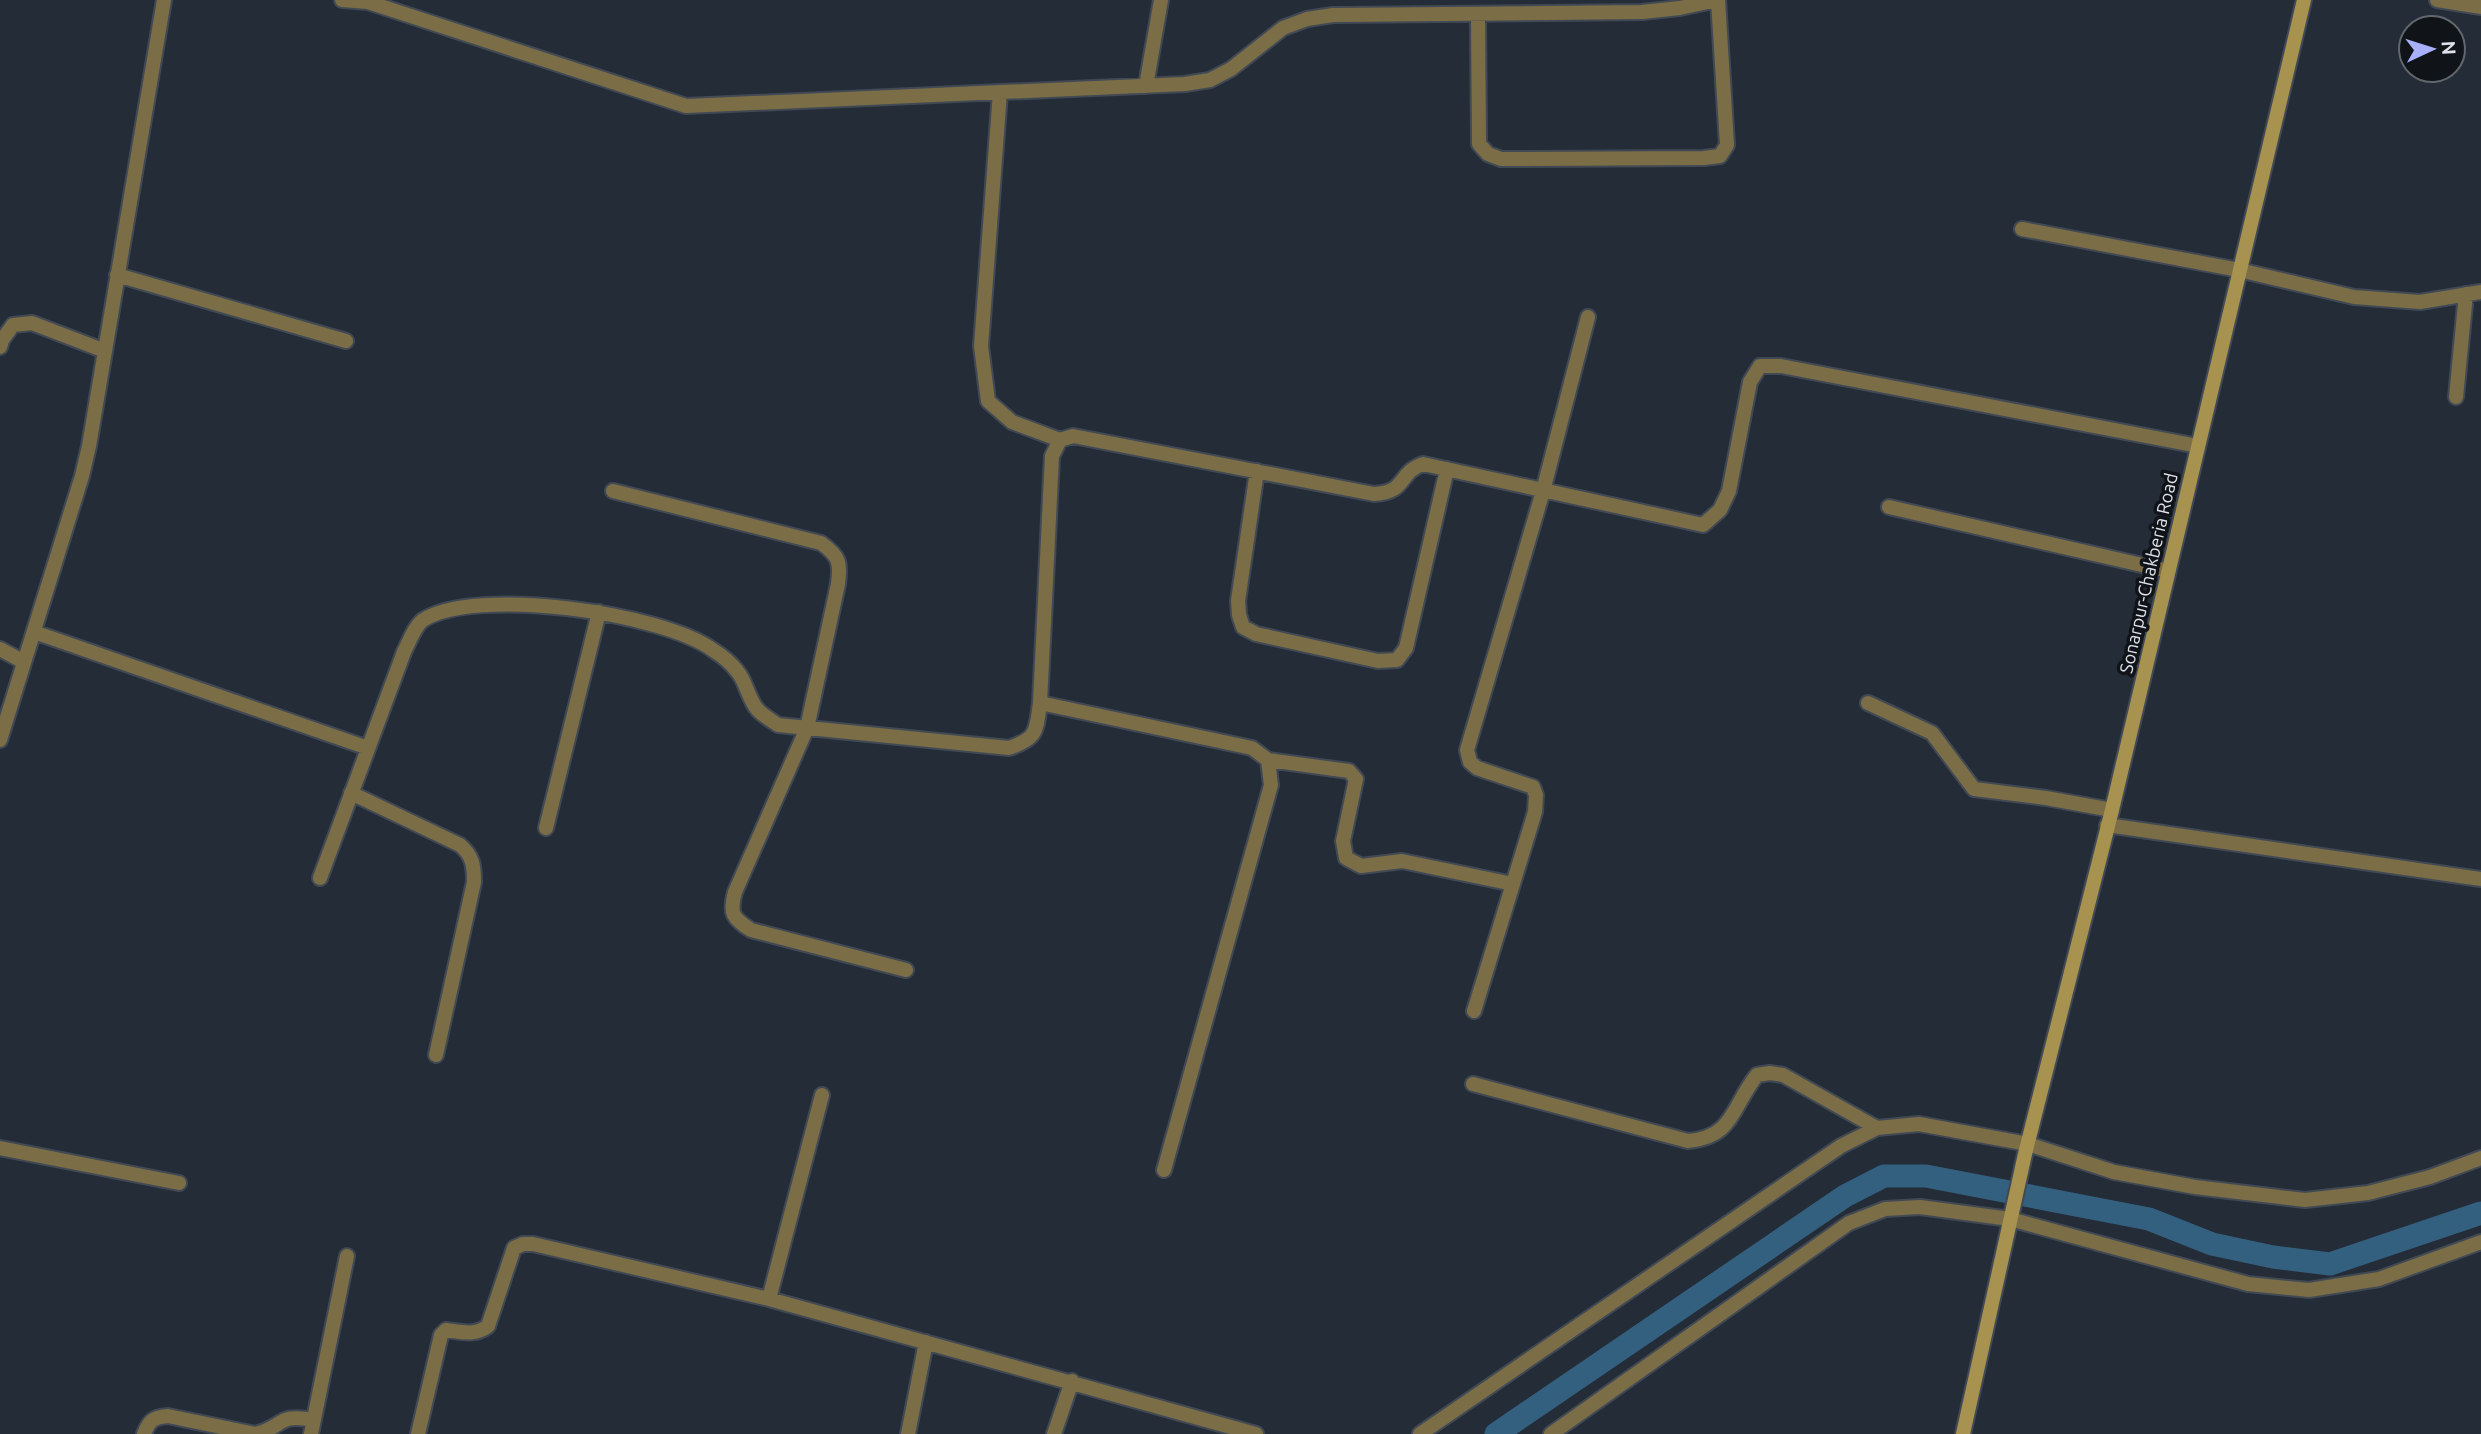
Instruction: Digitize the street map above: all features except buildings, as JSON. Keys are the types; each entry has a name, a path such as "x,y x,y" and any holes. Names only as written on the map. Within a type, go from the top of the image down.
{"main road":[{"name":"Sonarpur-Chakberia Road","path":"2012,1215 2112,810 2304,0"},
{"path":"1964,1434 2012,1215"}],"street":[{"path":"0,740 82,476 95,413 164,0"},
{"path":"342,0 369,2 686,106 1146,86 1210,80 1231,69 1283,28 1307,19 1333,15 1478,15 1602,6 1642,12 1718,0 1727,145 1720,156 1704,158 1501,159 1488,154 1479,144 1478,15"},
{"path":"1146,86 1161,0"},
{"path":"1333,0 1333,15"},
{"path":"2437,0 2481,7"},
{"path":"1000,92 981,346 988,401 1012,422 1060,440 1073,436 1374,494 1390,493 1402,483 1410,468 1423,464 1703,524 1720,510 1729,491 1750,382 1760,366 1782,366 2198,446"},
{"path":"2022,229 2239,270 2364,298 2420,302 2473,293 2456,397"},
{"path":"117,275 346,341"},
{"path":"1474,1011 1535,812 1536,794 1533,787 1477,768 1469,762 1467,750 1543,491 1588,317"},
{"path":"0,347 13,325 32,323 105,351"},
{"path":"320,878 404,652 421,622 444,610 535,606 600,612 679,632 712,648 738,671 757,709 778,725 1009,748 1027,742 1036,727 1040,703 1052,456 1060,440"},
{"path":"1257,471 1238,601 1243,627 1256,634 1378,660 1397,660 1406,648 1447,469"},
{"path":"613,491 821,542 834,552 840,566 838,584 807,729 731,906 736,920 751,930 906,970"},
{"path":"1889,507 2168,571"},
{"path":"546,828 600,612"},
{"path":"34,632 368,748"},
{"path":"0,649 24,662"},
{"path":"1040,703 1252,748 1268,760 1349,771 1356,779 1343,841 1346,858 1361,866 1402,861 1513,884"},
{"path":"1868,704 1932,733 1974,789 2046,797 2112,810"},
{"path":"1164,1170 1271,785 1268,760"},
{"path":"351,793 460,845 469,852 474,864 474,883 436,1055"},
{"path":"2107,825 2481,879"},
{"path":"1473,1084 1688,1141 1703,1140 1725,1128 1757,1075 1770,1073 1783,1075 1877,1128"},
{"path":"769,1299 822,1095"},
{"path":"1420,1434 1841,1146 1877,1128 1919,1124 2114,1172 2195,1187 2305,1200 2368,1193 2430,1177 2481,1158"},
{"path":"0,1147 179,1183"},
{"path":"1551,1434 1849,1223 1885,1209 1920,1207 2012,1215 2248,1284 2309,1290 2379,1279 2481,1242"},
{"path":"418,1434 441,1335 446,1330 472,1333 488,1326 509,1258 514,1248 523,1244 533,1244 769,1299 1256,1434"},
{"path":"144,1434 148,1422 157,1416 255,1434 266,1432 284,1418 295,1416 312,1427 348,1256"},
{"path":"908,1434 926,1342"},
{"path":"1054,1434 1072,1381"}],"waterway":[{"path":"1496,1434 1845,1196 1884,1176 1926,1176 2149,1219 2212,1244 2273,1257 2330,1264 2481,1213"}]}
